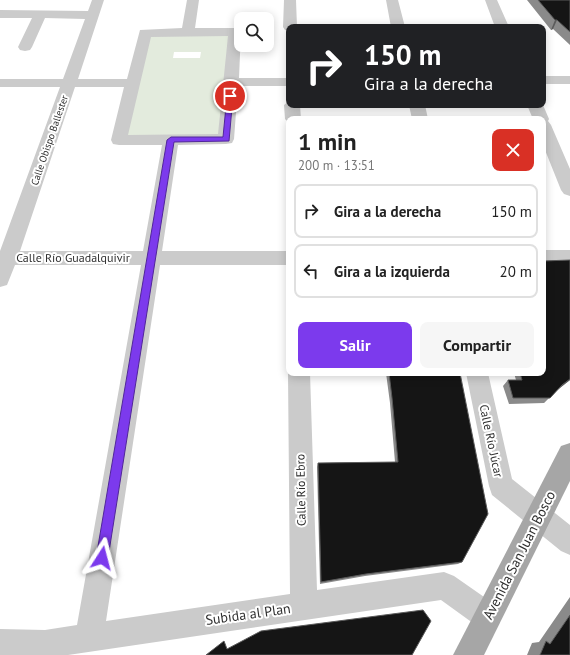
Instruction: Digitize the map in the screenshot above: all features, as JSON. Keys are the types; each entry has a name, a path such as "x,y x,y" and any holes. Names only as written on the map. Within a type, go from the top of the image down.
{"main road":[{"name":"Avenida San Juan Bosco","path":"468,655 570,455"}],"street":[{"path":"188,32 193,0"},
{"path":"290,0 290,24"},
{"path":"392,0 397,24"},
{"path":"491,0 501,24"},
{"path":"0,14 40,14 95,7"},
{"name":"Calle Obispo Ballester","path":"0,280 4,258 69,83 95,7"},
{"path":"24,47 40,14"},
{"path":"235,32 231,82 226,140 118,140 145,33 235,32"},
{"path":"546,80 570,80"},
{"path":"231,82 286,82"},
{"path":"0,83 133,83"},
{"path":"546,131 565,166 570,190"},
{"path":"89,637 171,140"},
{"path":"546,257 570,257"},
{"name":"Calle Río Guadalquivir","path":"4,258 286,258"},
{"name":"Calle Río Ebro","path":"299,376 304,607"},
{"name":"Calle Río Júcar","path":"478,376 501,486 570,542"},
{"name":"Subida al Plan","path":"0,643 46,649 89,637 444,586 487,616"}],"shaded area":[{"path":"234,32 226,139 119,140 145,33","holes":["174,52 201,52 200,58 173,58"]}],"building":[{"path":"538,0 570,0 570,32 557,20 555,20"},
{"path":"570,260 570,379 550,398 513,398 508,380 522,380 521,376 546,376 546,261"},
{"path":"389,376 461,376 488,514 462,562 366,574 321,582 318,463 398,462"},
{"path":"423,610 431,621 412,655 206,655 224,641 227,649 261,631"},
{"path":"570,615 570,655 540,655 546,641 550,644"}],"route":[{"path":"102,558 171,140 226,140 230,96"}]}
